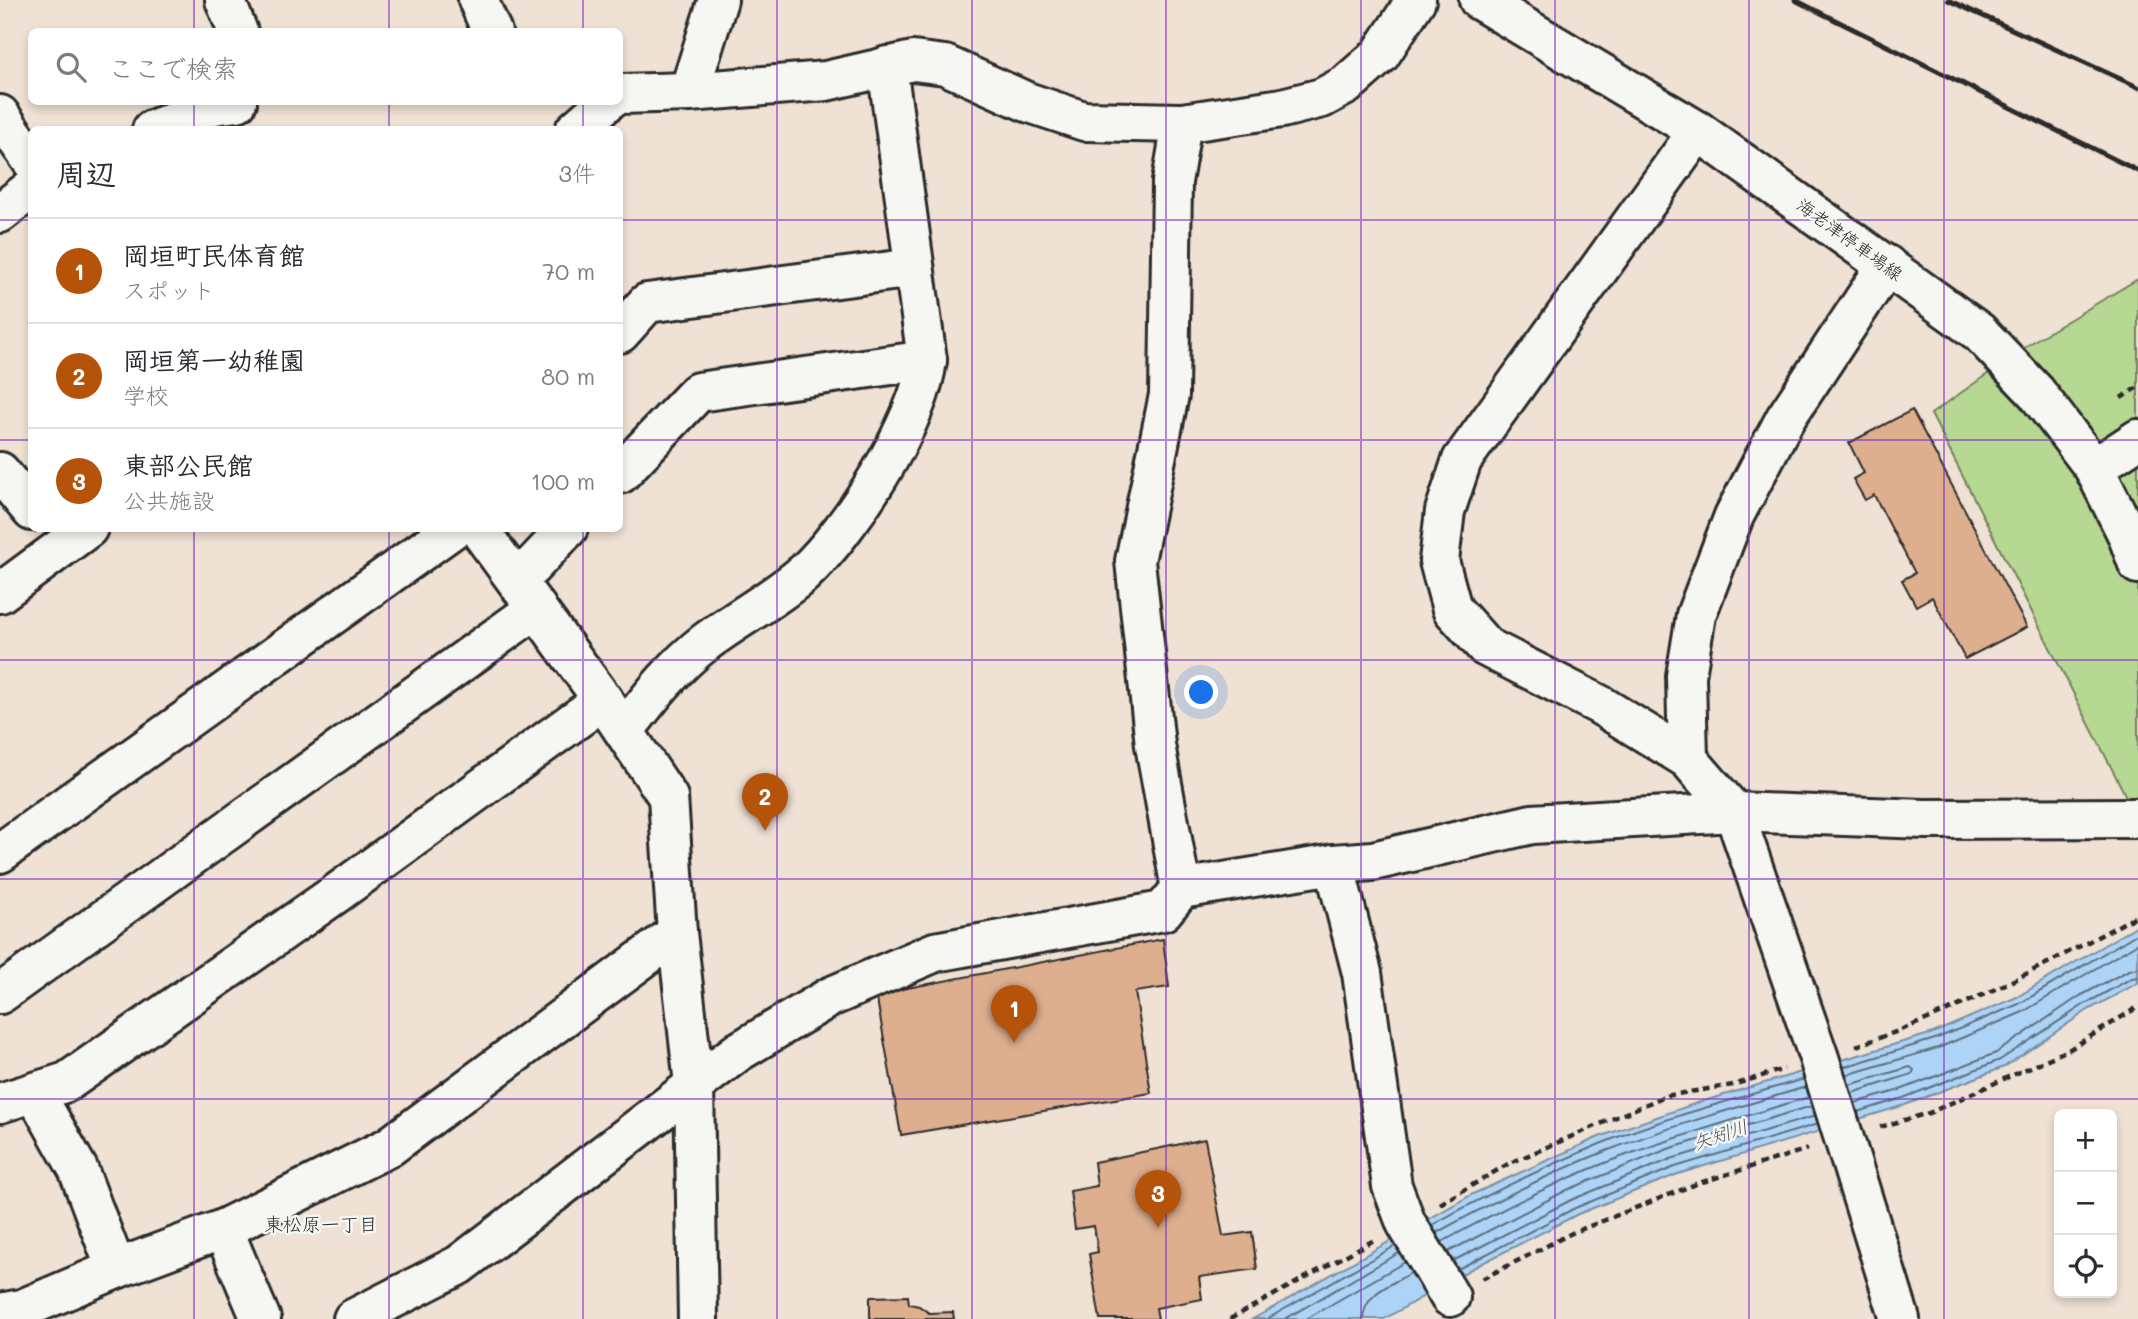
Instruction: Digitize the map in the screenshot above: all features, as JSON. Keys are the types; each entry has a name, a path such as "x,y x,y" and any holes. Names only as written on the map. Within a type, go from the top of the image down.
{"street":[{"path":"225,0 236,28"},
{"path":"478,0 490,28"},
{"path":"689,92 718,0"},
{"path":"623,94 689,92 826,81 913,61 945,65 1027,102 1084,121 1182,123 1282,108 1322,98 1346,85 1380,55 1416,0"},
{"name":"海老津停車場線","path":"1479,0 1698,131 1979,332 2036,392 2094,468 2127,534 2138,564"},
{"path":"116,1269 78,1169 17,1098 67,1082 337,893 613,715 666,678 705,643 802,575 832,545 852,518 904,432 925,380 927,360 887,66"},
{"path":"162,126 214,105"},
{"path":"580,126 604,105"},
{"path":"0,115 28,155"},
{"path":"1181,889 1155,745 1135,561 1169,395 1172,183 1182,123"},
{"path":"1698,131 1462,460 1445,511 1439,561 1452,610 1486,647 1600,705 1688,759 1734,812 1819,1058 1900,1319"},
{"path":"0,212 28,191"},
{"path":"1688,759 1686,676 1696,615 1734,516 1786,419 1887,265"},
{"path":"623,330 647,303 914,268"},
{"path":"623,471 698,392 927,360"},
{"path":"2094,468 2138,439"},
{"path":"0,472 28,506"},
{"path":"0,593 83,532"},
{"path":"0,853 448,532"},
{"path":"481,532 613,715 668,797 677,933 694,1084 698,1319"},
{"path":"0,993 527,595 566,532"},
{"path":"353,1319 459,1265 738,1052 830,997 935,952 1163,911 1181,889 1334,864 1373,861 1532,824 1734,812 1925,819 2138,818"},
{"path":"1334,864 1362,973 1392,1186 1406,1223 1450,1297"},
{"path":"0,1313 22,1309 116,1269 223,1229 389,1147 677,933"},
{"path":"223,1229 261,1319"}],"path":[{"path":"2121,398 2138,387"},
{"path":"1230,1319 1508,1164 1665,1096 1733,1085 1884,1037 1957,1008 2038,969 2138,915"},
{"path":"1450,1297 1584,1228 1696,1184 1929,1113 2070,1049 2138,1007"}],"green space":[{"path":"2138,279 2138,820 1931,414 2037,339"}],"water":[{"name":"矢矧川","path":"2138,925 2138,983 2088,1010 2004,1067 1905,1105 1678,1174 1578,1214 1471,1269 1384,1319 1253,1319 1473,1194 1599,1137 1697,1103 1933,1033 2017,997"}],"building":[{"path":"1912,410 2027,627 1965,659 1932,597 1916,606 1902,580 1915,573 1874,495 1865,500 1853,479 1864,473 1849,443"},
{"path":"1163,939 1169,987 1135,992 1151,1093 901,1135 876,994"},
{"path":"1205,1139 1223,1236 1252,1232 1257,1269 1199,1277 1202,1299 1156,1308 1158,1319 1100,1319 1089,1254 1098,1252 1094,1226 1075,1229 1070,1191 1097,1186 1094,1162"},
{"path":"908,1296 909,1304 919,1306 929,1313 953,1312 954,1319 870,1319 870,1297"}],"railway":[{"path":"1795,0 2138,171"},
{"path":"1948,0 2138,87"}],"place":[{"name":"岡垣第一幼稚園","path":"765,831"},
{"name":"岡垣町民体育館","path":"1014,1043"},
{"name":"東部公民館","path":"1158,1228"}],"district":[{"name":"東松原一丁目","path":"321,1223"}]}
